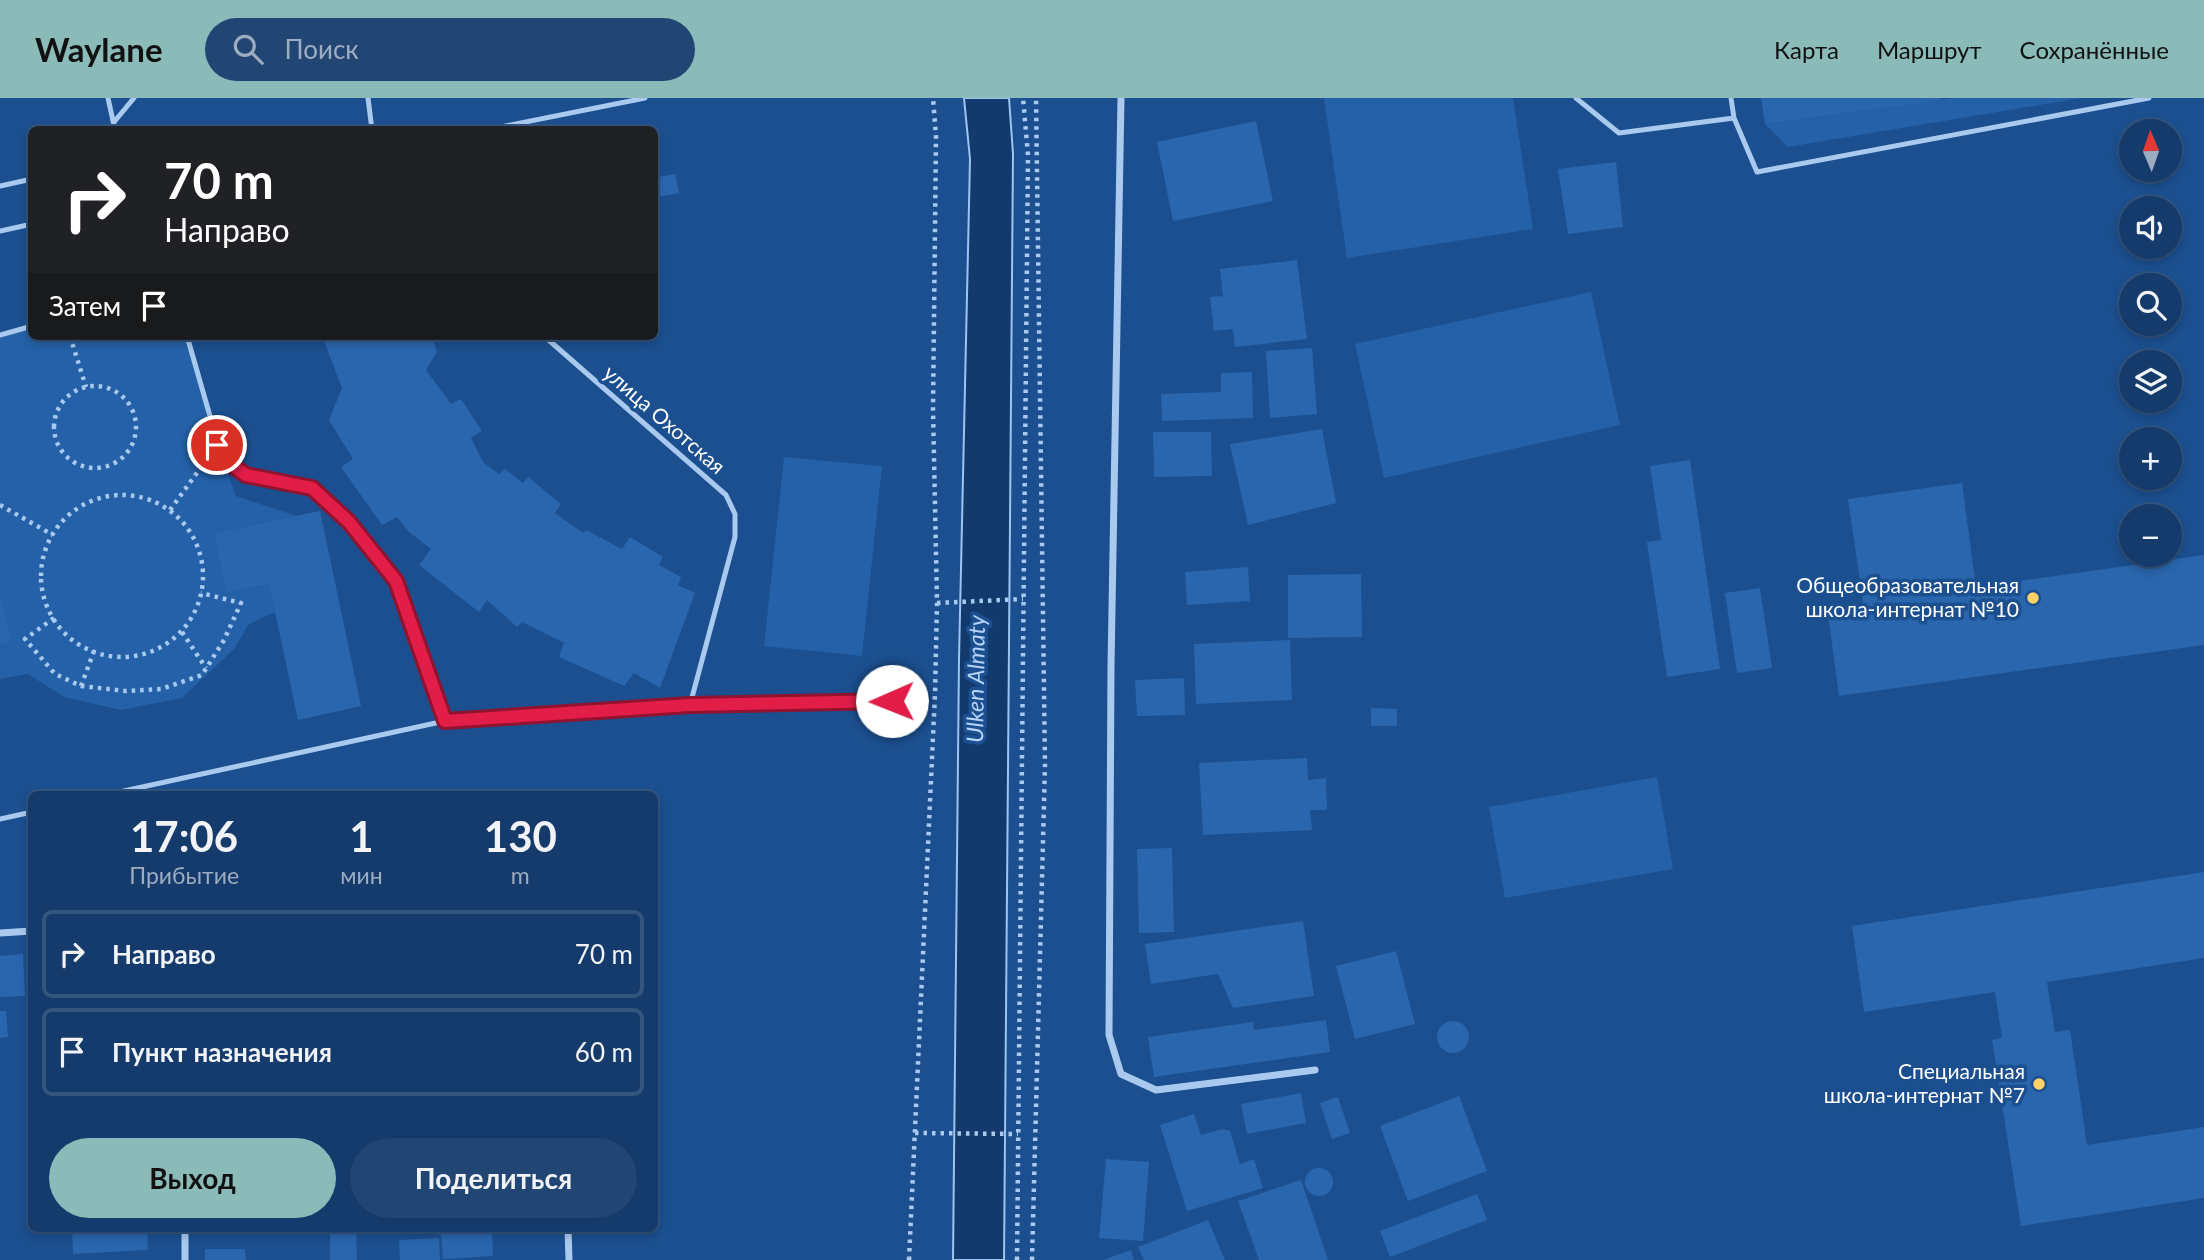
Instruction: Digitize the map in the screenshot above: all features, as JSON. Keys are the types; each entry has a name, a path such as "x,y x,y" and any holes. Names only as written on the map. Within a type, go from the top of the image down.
{"street":[{"path":"1121,98 1111,652 1109,1035 1121,1074 1156,1090 1315,1070"},
{"path":"0,933 28,931"},
{"path":"185,1232 185,1260"},
{"path":"568,1232 569,1260"}],"lane":[{"path":"108,98 114,126"},
{"path":"114,122 134,98"},
{"path":"368,98 372,126"},
{"path":"506,126 645,98"},
{"path":"1576,98 1619,133 1734,118"},
{"path":"1731,98 1734,118 1757,172 2149,98"},
{"path":"0,186 28,180"},
{"path":"0,230 28,225"},
{"path":"0,335 28,327"},
{"path":"188,340 222,458 246,475 312,488 349,522 396,581 445,721"},
{"name":"улица Охотская","path":"549,340 726,495 735,514 735,537 690,705"},
{"path":"124,791 445,721 690,705 892,701"},
{"path":"0,819 28,813"}],"path":[{"path":"909,1260 937,603 933,410 936,212 933,98"},
{"path":"1017,1260 1028,155 1023,98"},
{"path":"1032,1260 1045,765 1036,98"},
{"path":"71,340 86,387"},
{"path":"86,387 111,390 122,397 135,419 132,445 114,463 101,468 74,462 63,453 53,428 63,401 73,392 86,387"},
{"path":"170,510 217,445"},
{"path":"116,495 144,498 170,510 189,529 201,555 204,582 197,609 182,632 159,649 132,657 107,656 82,647 62,631 48,609 41,584 43,558 53,535 69,515 91,501 116,495"},
{"path":"0,505 53,535"},
{"path":"54,618 25,639 55,674 81,686 126,691 161,689 202,674 224,640 241,603 201,593"},
{"path":"937,603 1023,599"},
{"path":"182,632 206,668"},
{"path":"81,686 94,651"},
{"path":"915,1133 1018,1134"}],"shaded area":[{"path":"1324,98 1513,98 1533,229 1347,258"},
{"path":"1952,98 2082,98 1788,147 1765,124"},
{"path":"1591,292 1620,425 1384,478 1355,344"},
{"path":"28,327 28,340 188,340 217,445 236,496 297,516 214,533 226,593 269,584 275,612 249,624 234,649 182,698 121,710 64,697 28,674 0,679 0,335"},
{"path":"784,457 882,466 862,656 764,646"},
{"path":"1657,777 1673,869 1505,898 1489,807"}],"water":[{"name":"Ulken Almaty","path":"964,98 1009,98 1013,154 1004,1260 953,1260 959,659 970,159"}],"building":[{"path":"1761,98 1941,98 1941,100 1765,124"},
{"path":"1256,121 1273,201 1173,221 1157,142"},
{"path":"1616,162 1623,227 1568,234 1558,169"},
{"path":"675,174 679,193 658,197 658,177"},
{"path":"1297,260 1307,339 1235,347 1233,329 1214,331 1210,297 1223,296 1220,269"},
{"path":"324,340 433,340 437,352 426,370 451,404 461,399 482,431 471,438 483,462 499,474 505,469 523,483 528,477 561,504 555,513 583,533 586,530 622,549 630,537 663,557 659,565 681,577 678,585 695,593 660,688 634,673 624,686 559,657 564,643 522,622 517,627 487,600 479,612 419,565 431,549 409,532 397,517 382,525 341,467 353,459 329,420 342,388"},
{"path":"1312,348 1317,414 1270,418 1266,351"},
{"path":"1252,372 1253,418 1162,421 1161,394 1221,392 1221,373"},
{"path":"1322,429 1336,503 1248,525 1230,444"},
{"path":"1153,432 1211,432 1212,476 1154,477"},
{"path":"1690,460 1720,669 1667,677 1647,542 1661,540 1650,466"},
{"name":"Общеобразовательная школа-интернат №10","path":"1962,483 1976,587 2119,567 2182,567 2182,558 2204,555 2204,645 1839,696 1828,614 1864,609 1848,499"},
{"path":"320,511 361,706 298,720 269,584 226,593 214,533"},
{"path":"1248,567 1250,601 1187,605 1185,572"},
{"path":"1361,574 1362,637 1288,638 1288,575"},
{"path":"1760,588 1772,668 1737,673 1725,593"},
{"path":"0,593 11,642 0,644"},
{"path":"1290,640 1292,700 1196,704 1194,644"},
{"path":"1184,678 1185,715 1137,716 1135,680"},
{"path":"1371,708 1397,709 1397,726 1371,726"},
{"path":"1307,758 1308,780 1326,778 1327,810 1310,810 1312,830 1203,835 1199,763"},
{"path":"1172,848 1174,932 1139,933 1137,849"},
{"name":"Специальная школа-интернат №7","path":"2204,872 2204,958 2047,982 2055,1032 2070,1030 2087,1145 2204,1127 2204,1198 2021,1226 1992,1040 2002,1038 1995,992 1864,1012 1852,926"},
{"path":"1303,921 1314,996 1233,1008 1218,974 1151,984 1145,944"},
{"path":"1396,951 1415,1024 1355,1039 1336,966"},
{"path":"23,954 25,996 0,997 0,956"},
{"path":"0,1011 6,1011 8,1037 0,1038"},
{"path":"1326,1020 1330,1052 1154,1077 1148,1037 1253,1022 1254,1030"},
{"path":"1453,1021 1465,1025 1469,1037 1465,1049 1453,1053 1441,1049 1437,1037 1441,1025"},
{"path":"1301,1093 1306,1123 1247,1134 1241,1104"},
{"path":"1459,1096 1487,1171 1408,1201 1380,1126"},
{"path":"1338,1097 1350,1133 1332,1139 1320,1103"},
{"path":"1194,1114 1201,1135 1222,1129 1230,1131 1240,1164 1254,1159 1263,1188 1187,1211 1160,1125"},
{"path":"1106,1159 1149,1162 1143,1241 1099,1238"},
{"path":"1319,1168 1329,1172 1333,1182 1329,1192 1319,1196 1309,1192 1305,1182 1309,1172"},
{"path":"1301,1180 1328,1260 1259,1260 1238,1201"},
{"path":"1477,1194 1487,1220 1390,1257 1380,1231"},
{"path":"1208,1220 1225,1260 1144,1260 1138,1247"},
{"path":"72,1232 147,1232 148,1250 73,1254"},
{"path":"330,1232 356,1232 357,1260 330,1260"},
{"path":"492,1232 493,1256 443,1259 441,1234"},
{"path":"439,1238 440,1260 400,1260 399,1240"},
{"path":"205,1249 245,1249 246,1260 205,1260"},
{"path":"1131,1250 1134,1260 1103,1260"}],"place":[{"name":"Общеобразовательная школа-интернат №10","path":"2033,598"},
{"name":"Специальная школа-интернат №7","path":"2039,1084"}],"route":[{"path":"217,445 222,458 246,475 312,488 349,522 396,581 445,721 690,705 892,701"}]}
